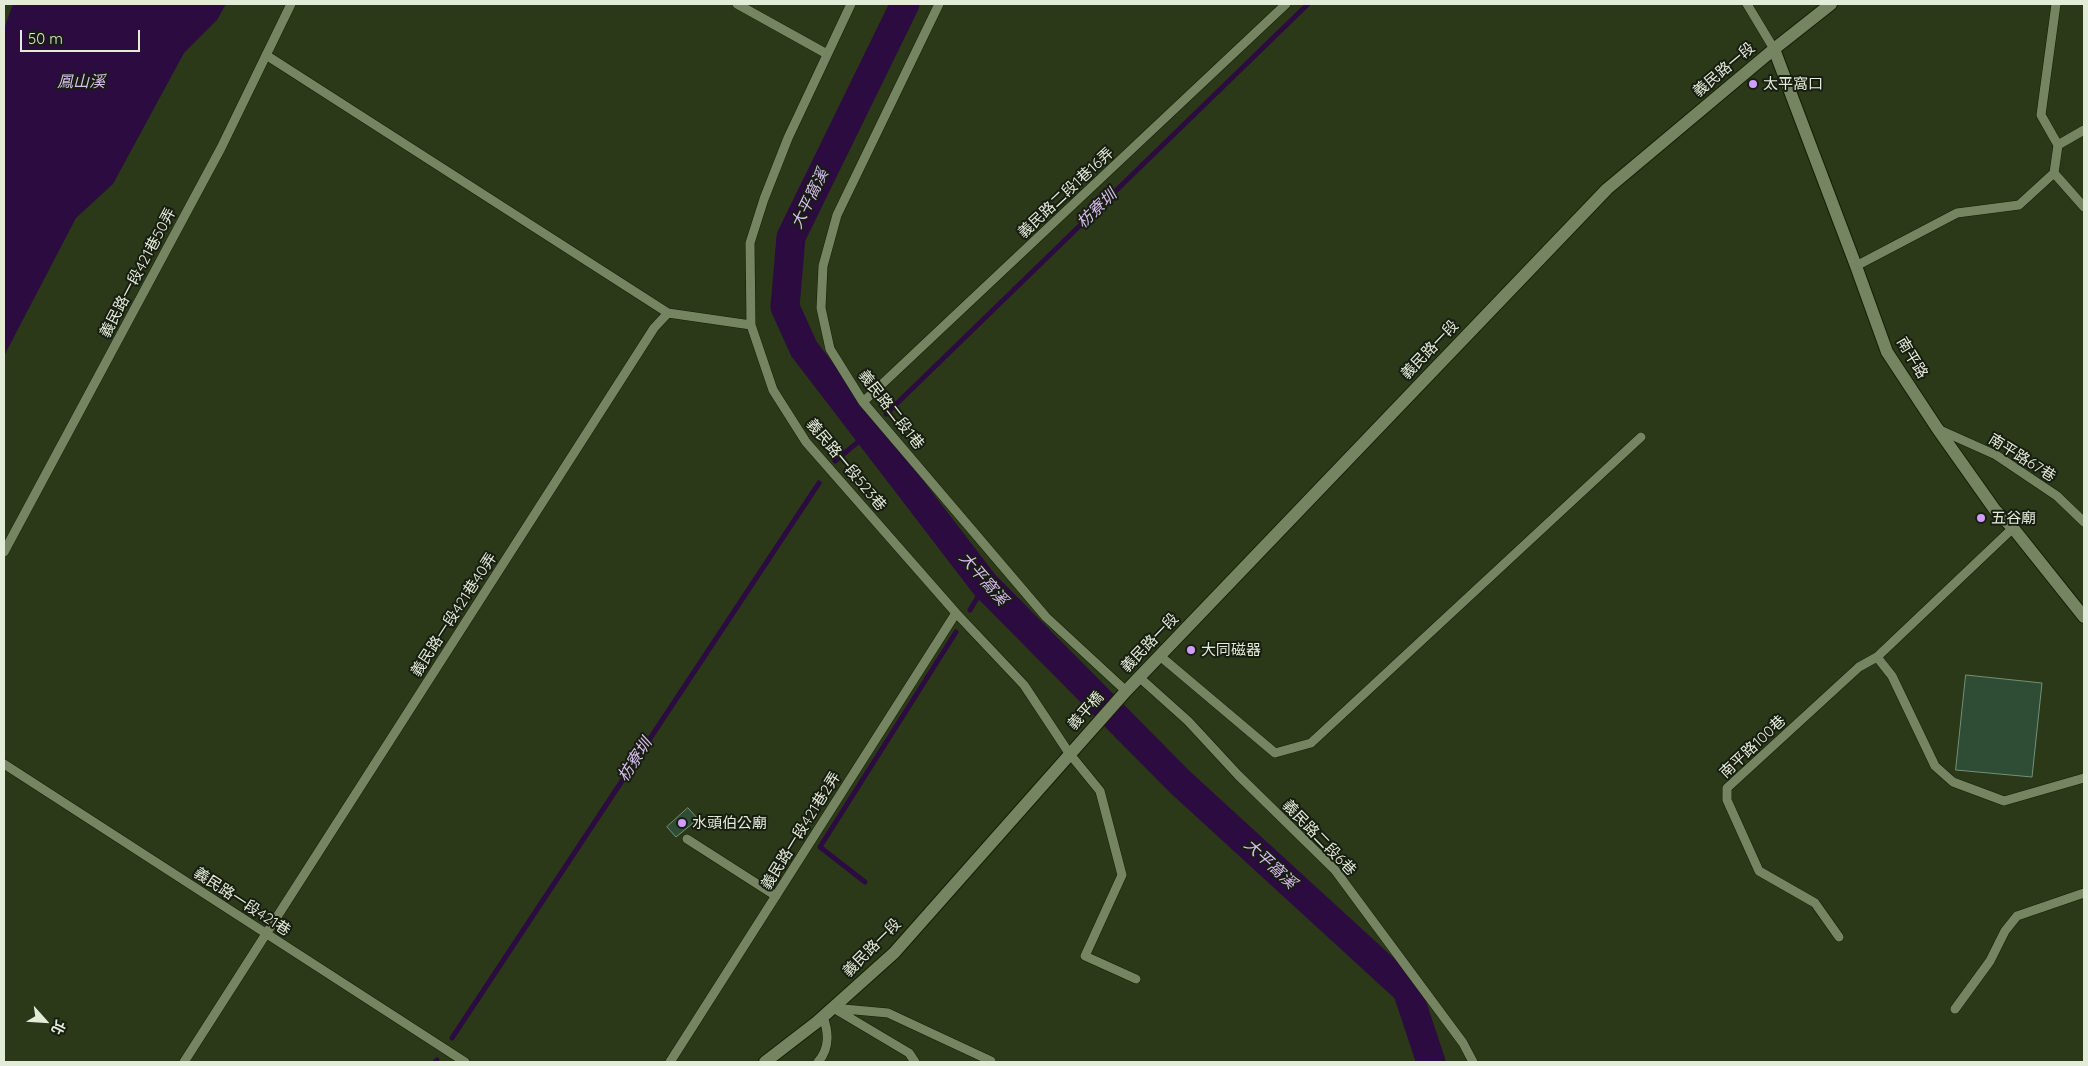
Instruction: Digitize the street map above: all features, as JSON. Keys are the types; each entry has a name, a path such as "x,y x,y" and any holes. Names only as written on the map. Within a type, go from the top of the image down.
{"street":[{"name":"義民路一段","path":"1126,691 1607,189 1774,49 1831,4"},
{"name":"南平路","path":"1774,49 1887,352 1937,428 1995,510 2013,528 2084,616"},
{"name":"義平橋","path":"1069,753 1126,691"},
{"name":"義民路一段","path":"765,1062 828,1012 894,953 1069,753"}],"lane":[{"name":"義民路一段421巷50弄","path":"4,552 221,148 290,4"},
{"path":"738,4 828,54"},
{"name":"義民路一段523巷","path":"851,4 788,138 764,199 750,242 751,325 773,390 806,442 956,614 1024,685 1069,753 1100,791 1122,875 1085,956 1136,979"},
{"name":"義民路二段1巷","path":"939,4 837,215 823,266 820,308 830,349 863,402 1046,617 1126,691"},
{"name":"義民路二段1巷16弄","path":"863,402 1286,4"},
{"path":"1747,4 1774,49"},
{"path":"1856,266 1957,213 2019,204 2054,173 2058,145 2041,115 2056,4"},
{"path":"266,56 668,313 751,325"},
{"path":"2058,145 2084,130"},
{"path":"2054,173 2084,207"},
{"name":"義民路一段421巷40弄","path":"184,1062 649,336 668,313"},
{"name":"南平路67巷","path":"1937,428 1996,455 2057,496 2084,522"},
{"path":"1160,656 1275,753 1311,744 1641,437"},
{"name":"南平路100巷","path":"1839,937 1815,903 1759,871 1727,800 1727,788 1859,667 1877,656 2013,528"},
{"name":"義民路一段421巷2弄","path":"670,1062 956,614"},
{"path":"1877,656 1892,676 1935,766 1953,782 2004,801 2084,778"},
{"name":"義民路二段6巷","path":"1140,678 1188,721 1238,776 1335,870 1463,1043 1473,1062"},
{"name":"義民路一段421巷","path":"4,764 460,1061"},
{"path":"687,839 776,896"},
{"path":"1955,1009 1990,961 2005,931 2017,916 2084,893"},
{"path":"828,1012 888,1014 991,1061"},
{"path":"818,1062 826,1054 828,1012"},
{"path":"828,1012 909,1053 915,1062"}],"water":[{"name":"鳳山溪","path":"13,4 226,4 217,20 184,53 113,184 76,218 4,356 4,29"}],"building":[{"path":"1966,675 2042,683 2032,777 1956,770"},
{"name":"水頭伯公廟","path":"688,808 698,819 676,837 667,827"}],"waterway":[{"name":"大平窩溪","path":"905,4 791,237 785,307 804,349 985,585 1180,782 1407,990 1431,1062"},
{"name":"枋寮圳","path":"886,414 1308,4"},
{"path":"835,461 869,433"},
{"name":"枋寮圳","path":"452,1038 819,483"},
{"path":"970,610 985,585"},
{"path":"865,882 820,847 956,632"}],"place":[{"name":"太平窩口","path":"1753,84"},
{"name":"五谷廟","path":"1981,518"},
{"name":"大同磁器","path":"1191,650"},
{"name":"水頭伯公廟","path":"682,823"}]}
